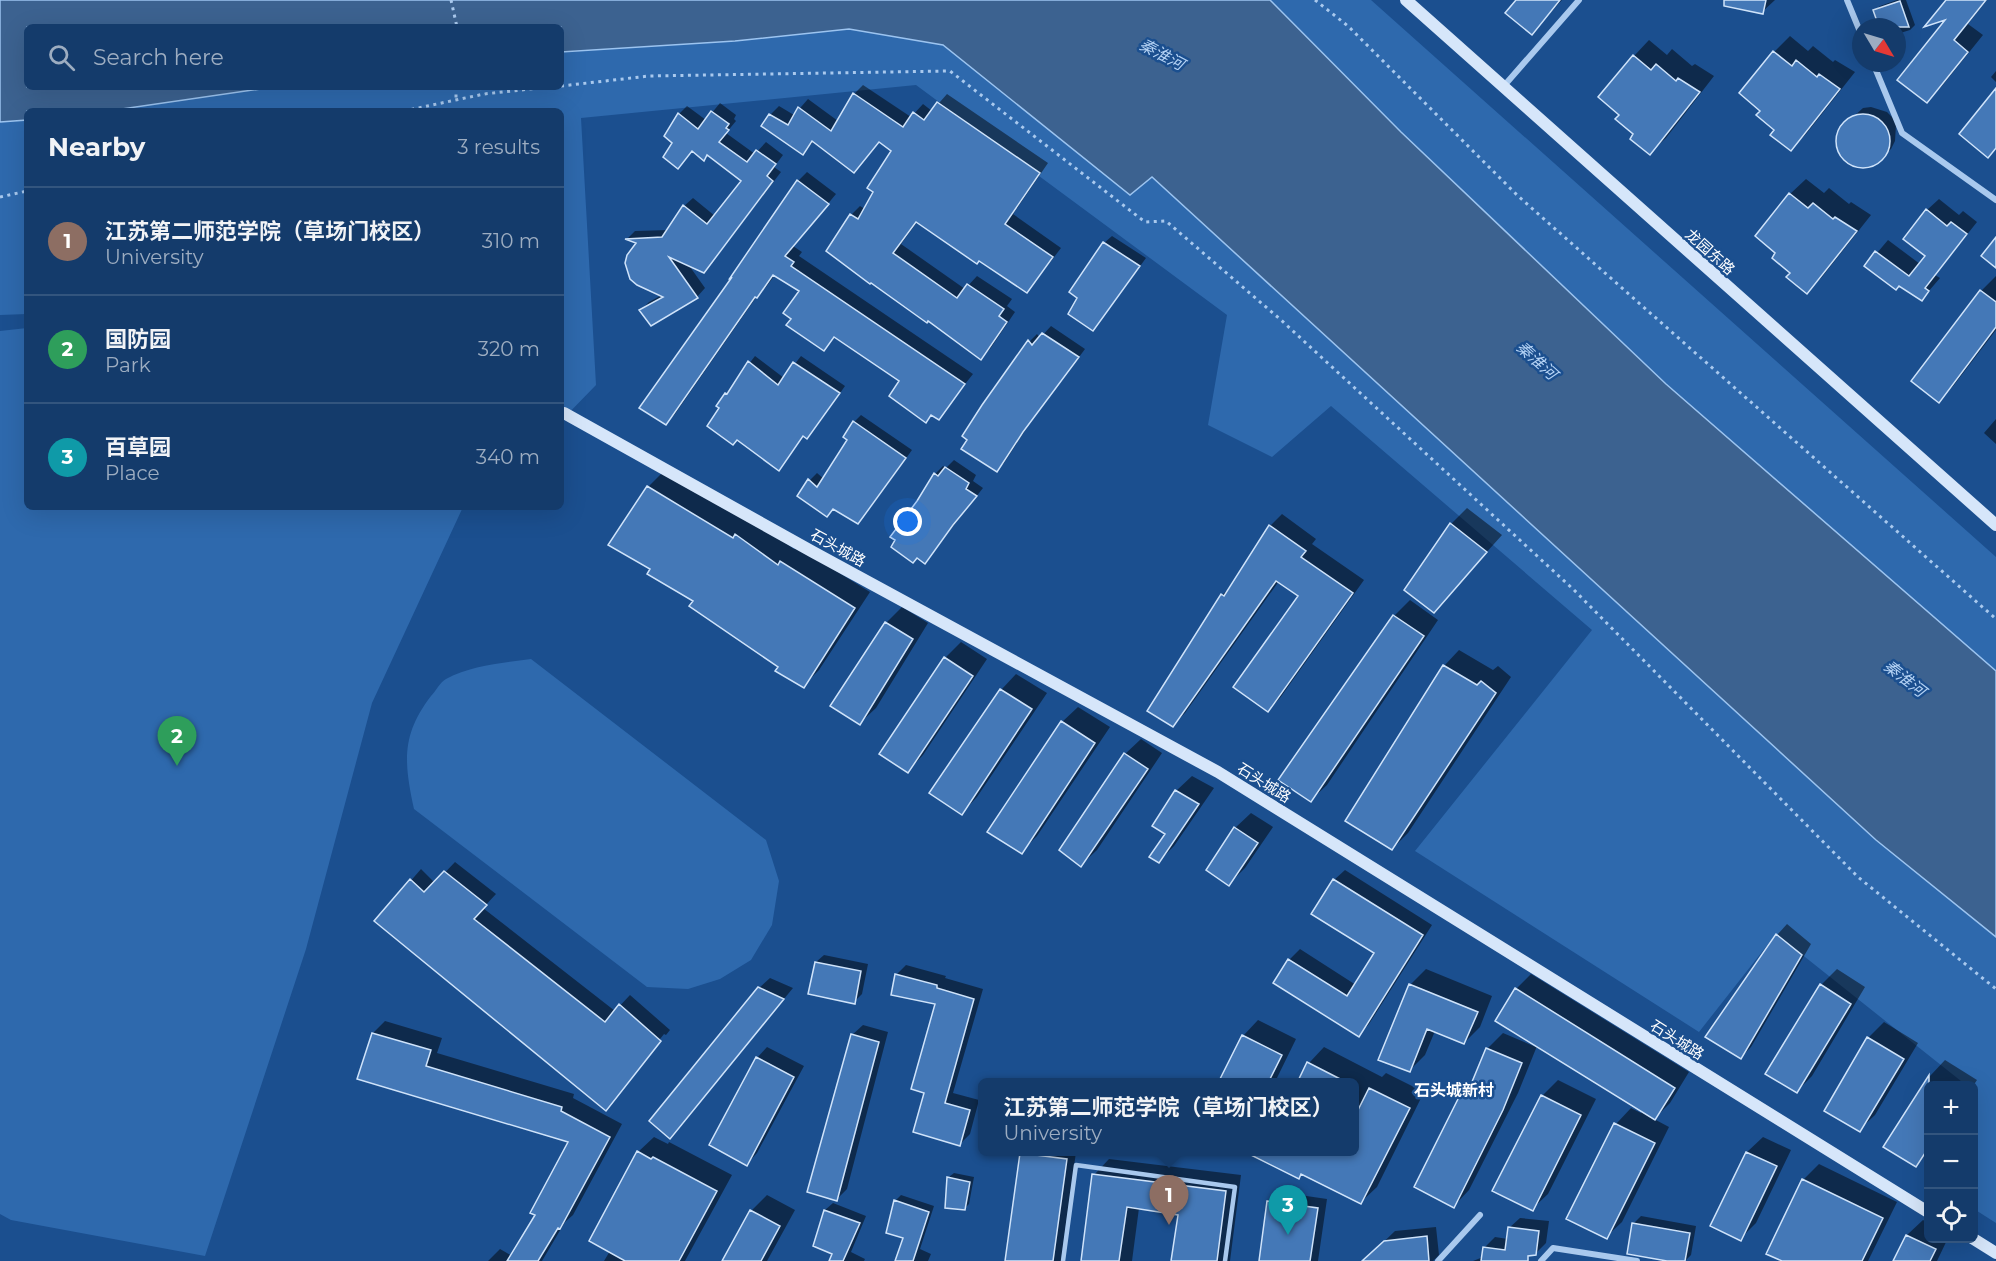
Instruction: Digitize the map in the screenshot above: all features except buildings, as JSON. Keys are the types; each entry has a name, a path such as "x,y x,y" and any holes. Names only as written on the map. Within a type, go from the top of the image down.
{"street":[{"name":"龙园东路","path":"1406,0 1996,525"},
{"path":"1503,87 1579,0"},
{"path":"1847,0 1854,18"},
{"path":"1877,72 1902,133 1996,200"},
{"name":"石头城路","path":"564,413 813,552 1218,772 1924,1209"},
{"path":"1438,1261 1480,1215"},
{"path":"1978,1242 1996,1253"},
{"path":"1541,1261 1553,1248 1605,1259 1637,1261"}],"lane":[{"path":"1064,1261 1076,1166 1235,1187 1225,1261"}],"path":[{"path":"451,0 456,24"},
{"path":"1315,0 1348,26 1518,196 1996,619"},
{"path":"564,86 648,76 950,71 1145,222 1166,221 1281,320 1574,590 1858,876 1996,989"},
{"path":"456,90 456,100"},
{"path":"482,90 484,94"},
{"path":"418,108 484,94 521,90"},
{"path":"0,196 24,192"}],"shaded area":[{"path":"0,0 1371,0 1996,557 1996,1223 1978,1212 1978,1081 1961,1081 1776,934 1699,1032 1415,851 1592,630 1331,406 1272,457 1208,425 1227,315 916,85 581,118 596,385 564,418 564,108 24,108 24,314 0,315"},
{"path":"24,328 24,510 462,510 372,703 306,949 205,1256 11,1220 0,1214 0,331"},
{"path":"531,659 766,840 779,881 772,925 751,960 720,979 688,989 647,987 414,809 407,763 410,737 421,710 440,684 456,674 477,668"}],"water":[{"name":"秦淮河","path":"0,0 1270,0 1401,132 1666,384 1996,671 1996,937 1876,840 1152,177 1130,195 943,45 849,29 735,41 564,52 564,24 24,24 24,90 253,90 129,108 24,108 24,120 0,122"}],"place":[{"name":"国防园","path":"177,766"},
{"name":"江苏第二师范学院（草场门校区）","path":"1169,1225"},
{"name":"百草园","path":"1288,1235"}],"district":[{"name":"石头城新村","path":"1454,1090"}]}
